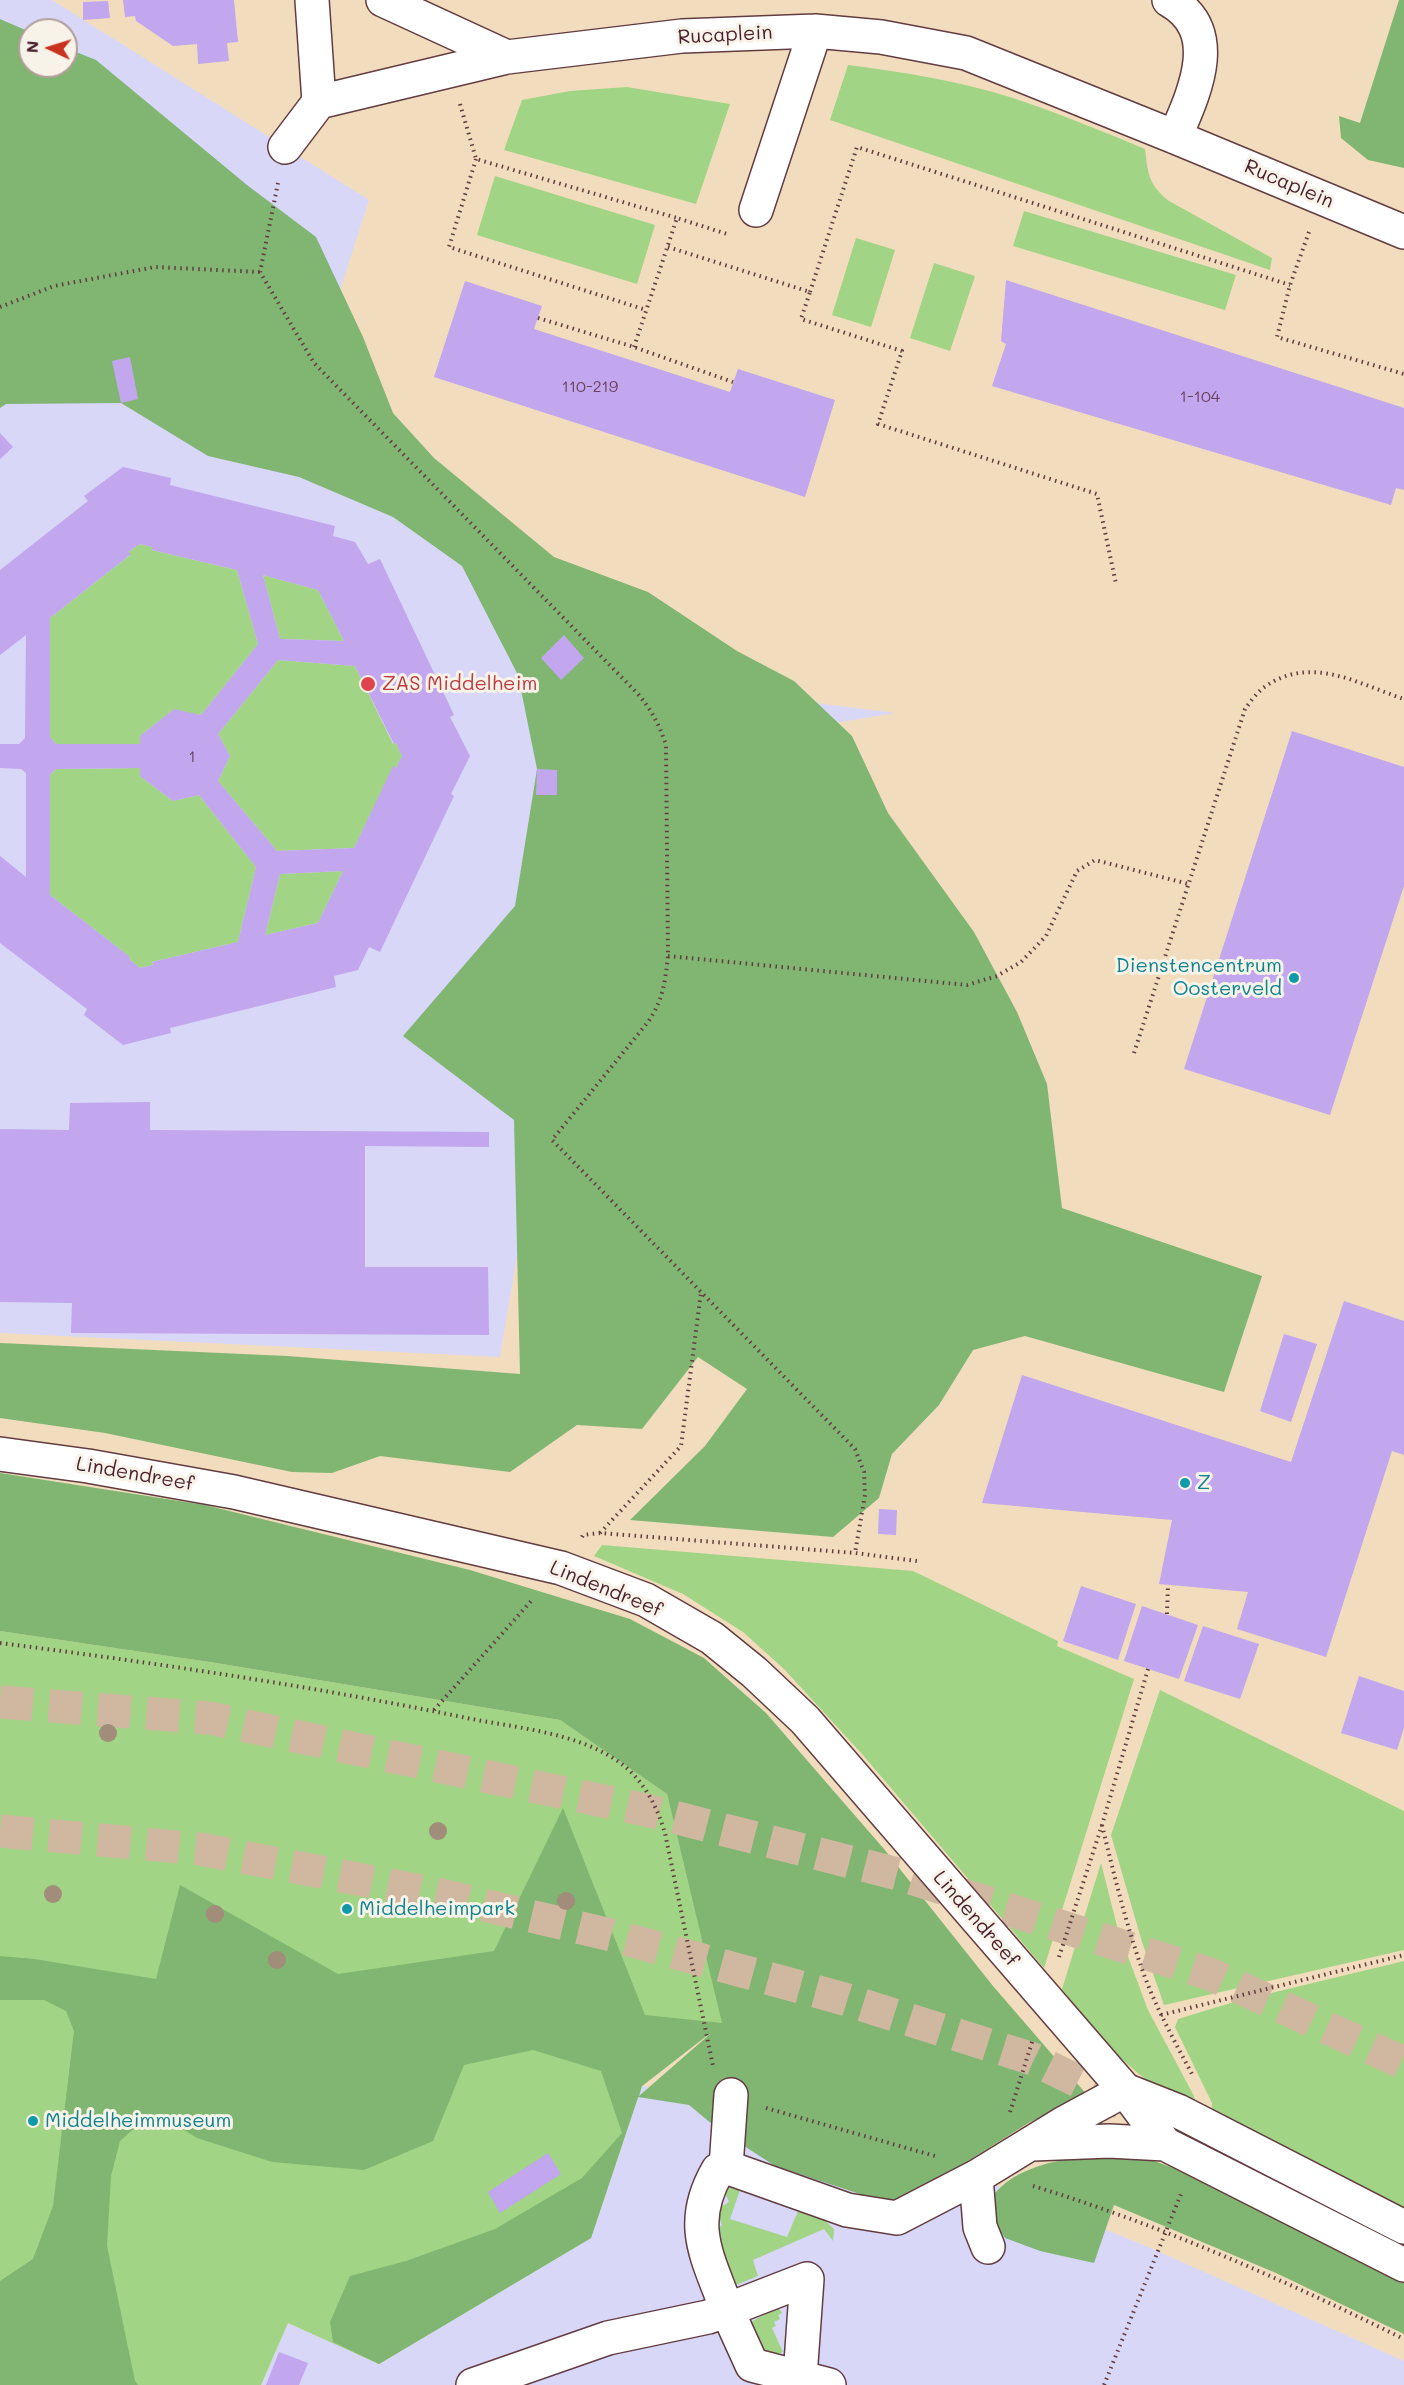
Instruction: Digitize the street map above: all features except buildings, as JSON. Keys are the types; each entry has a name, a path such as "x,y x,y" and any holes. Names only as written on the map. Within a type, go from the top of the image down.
{"street":[{"path":"285,147 319,102 312,0"},
{"path":"383,0 507,57"},
{"path":"1169,0 1179,6 1195,25 1202,55 1194,94 1175,137"},
{"path":"756,210 815,32"},
{"name":"Rucaplein","path":"319,102 507,57 682,36 815,32 881,37 966,53 1404,232"},
{"name":"Lindendreef","path":"0,1454 88,1466 234,1491 561,1568 646,1600 712,1638 805,1720 1045,2001 1125,2090 1165,2144"},
{"path":"473,2385 608,2338 708,2317 727,2310 807,2279 815,2381 752,2365 727,2310 701,2237 700,2219 708,2190 718,2170 726,2168 847,2210 897,2218 980,2174 1072,2118 1125,2090 1178,2111 1404,2227"},
{"path":"726,2168 731,2095"},
{"path":"1031,2144 1109,2140 1165,2144 1404,2265"},
{"path":"980,2174 981,2227 988,2247"}],"path":[{"path":"449,71 476,159 449,247 646,310"},
{"path":"285,147 260,273 314,363 638,693 651,710 666,745 668,956 665,983 659,1006 552,1140 855,1449 864,1472 865,1495 855,1552"},
{"path":"1116,584 1097,494 878,424 902,351 801,319 857,147 1290,285"},
{"path":"476,159 747,240 756,210"},
{"path":"634,347 677,218"},
{"path":"668,247 810,292"},
{"path":"0,307 54,285 155,267 260,273"},
{"path":"1296,269 1276,337 1404,374"},
{"path":"538,318 634,347 733,382"},
{"path":"1134,1053 1245,709 1261,690 1279,678 1301,671 1322,671 1404,699"},
{"path":"668,956 967,985 998,976 1021,962 1046,936 1077,871 1095,860 1189,884"},
{"path":"600,1533 681,1446 701,1292"},
{"path":"1167,1614 1168,1584"},
{"path":"0,1643 156,1663 434,1711 564,1738 619,1762 652,1798 660,1814 716,2080 723,2090 744,2102 980,2174 1100,2206 1167,2231 1404,2339"},
{"path":"1008,2118 1102,1825 1148,1669"},
{"path":"1102,1825 1125,1917 1144,1974 1161,2015 1204,2099 1207,2110 1206,2125"},
{"path":"1161,2015 1404,1955"},
{"path":"1104,2385 1167,2231 1194,2158"}],"shaded area":[{"name":"ZAS Middelheim","path":"0,0 52,0 369,200 317,361 519,563 775,698 895,713 614,760 552,1047 500,1357 0,1333"},
{"path":"642,2086 721,2099 976,2177 1146,2246 1404,2361 1404,2385 261,2385 288,2323 379,2363 638,2097"}],"green space":[{"path":"1399,0 1404,0 1404,168 1368,160 1341,138 1339,116 1360,123"},
{"path":"0,19 18,27 18,78 78,78 78,53 96,60 247,185 316,237 363,337 393,413 434,458 554,557 648,592 737,651 794,681 852,736 888,813 974,932 1017,1012 1047,1084 1062,1208 1262,1276 1224,1392 1025,1336 973,1350 939,1405 892,1454 879,1498 833,1537 630,1520 705,1446 747,1389 698,1357 642,1429 577,1425 510,1472 380,1456 332,1473 292,1472 105,1433 0,1418 0,1343 287,1356 520,1374 514,1120 403,1036 515,906 537,769 518,675 462,566 393,517 299,477 208,456 121,403 6,404 0,408"},
{"path":"848,65 931,78 993,92 1063,116 1145,149 1150,178 1162,195 1272,258 1270,270 830,120"},
{"path":"627,87 730,104 696,204 504,150 522,100 570,91"},
{"path":"495,176 655,225 637,284 477,235"},
{"path":"1024,211 1236,275 1225,310 1013,246"},
{"path":"856,238 895,250 871,327 832,315"},
{"path":"934,263 975,276 950,351 910,338"},
{"path":"140,544 152,547 152,550 237,570 258,644 201,715 173,710 140,736 140,744 56,744 50,737 50,618 130,555 128,552"},
{"path":"263,575 318,590 344,641 280,639"},
{"path":"278,660 355,666 393,744 396,743 402,756 396,768 393,767 354,848 277,851 218,781 230,756 218,734"},
{"path":"140,768 140,776 173,801 199,795 256,867 238,942 152,962 153,965 140,968 129,959 130,957 50,895 50,775 56,769"},
{"path":"343,871 318,923 265,935 280,874"},
{"path":"0,1473 205,1505 470,1570 630,1619 704,1658 766,1713 884,1849 993,1986 1088,2096 1030,2122 896,2206 775,2166 718,2129 689,2105 638,2097 591,2238 379,2364 333,2342 330,2322 350,2276 406,2261 495,2229 582,2178 622,2133 601,2071 533,2050 464,2065 433,2141 364,2170 272,2162 197,2138 168,2120 146,2118 120,2141 111,2176 107,2246 135,2381 138,2385 0,2385 0,2281 33,2259 53,2206 74,2031 66,2011 44,2000 0,2000 0,1956 35,1959 156,1979 180,1885 338,1974 494,1951 563,1808 645,2015 722,2023 667,1794 560,1720 216,1663 0,1631","holes":["710,2034 639,2096 642,2086"]},
{"path":"602,1545 913,1571 1058,1641 1057,1646 1134,1679 1044,1968 862,1754 784,1669 743,1632 683,1594 594,1556"},
{"name":"Middelheimpark","path":"0,1631 216,1663 560,1720 667,1794 723,2023 642,2086 591,2238 379,2364 288,2323 261,2385 0,2385"},
{"path":"1160,1690 1404,1811 1404,1950 1164,2005 1142,1942 1111,1835"},
{"path":"1101,1863 1118,1930 1148,2010 1194,2096 1196,2108 1171,2095 1133,2069 1104,2041 1062,1989"},
{"path":"1404,1961 1404,2217 1211,2117 1212,2103 1175,2027 1178,2019 1234,2002"},
{"path":"1129,2153 1200,2178 1235,2194 1404,2282 1404,2334 1276,2273 1114,2205 1094,2263 1040,2251 1005,2238 986,2210 994,2194 1007,2182 1039,2166 1076,2158"},
{"path":"736,2180 740,2190 730,2219 787,2237 798,2211 825,2221 834,2229 833,2241 824,2229 753,2260 758,2276 736,2285 713,2233 722,2225 717,2210 729,2202 723,2187"},
{"path":"778,2307 782,2313 778,2315 780,2319 774,2322 776,2326 772,2328 783,2352 766,2359 751,2322"}],"tunnel":[{"path":"0,1702 209,1718 646,1810 898,1874 1210,1974 1404,2063"},
{"path":"0,1831 200,1849 437,1894 611,1935 844,1999 1033,2059 1404,2243"}],"place":[{"name":"ZAS Middelheim","path":"368,684"},
{"name":"Dienstencentrum Oosterveld","path":"1294,978"},
{"name":"Z","path":"1185,1483"},
{"name":"Middelheimpark","path":"347,1909"},
{"name":"Middelheimmuseum","path":"33,2121"}]}
